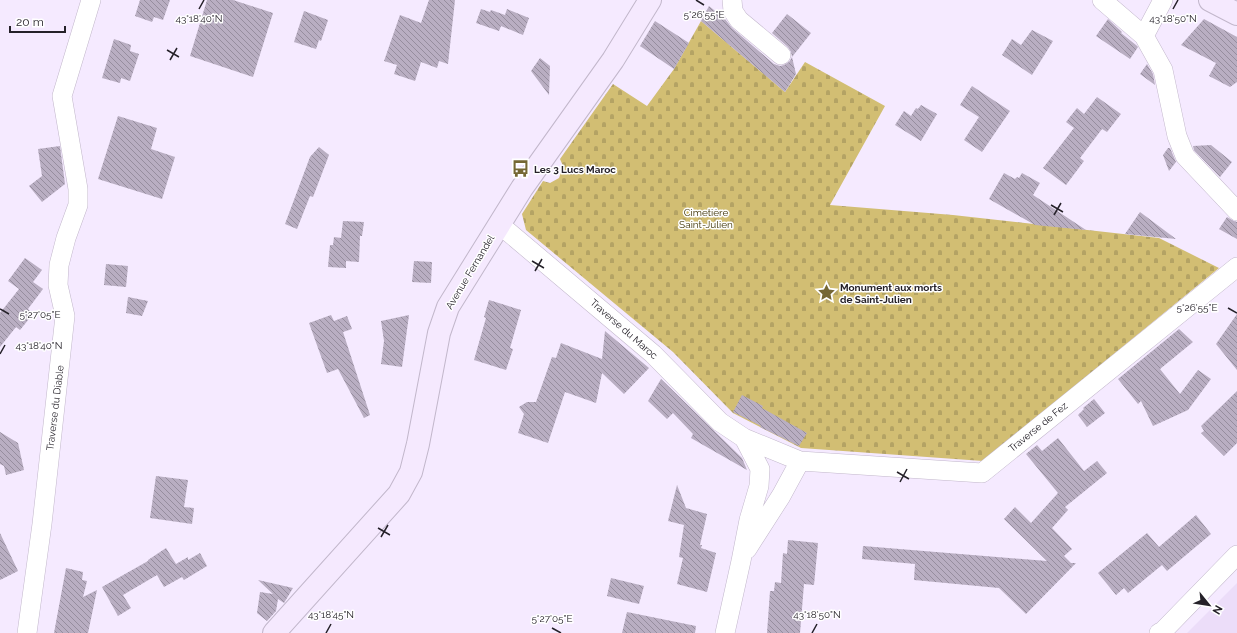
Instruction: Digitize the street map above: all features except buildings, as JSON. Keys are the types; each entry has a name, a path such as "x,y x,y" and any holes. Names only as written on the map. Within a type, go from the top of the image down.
{"main road":[{"name":"Avenue Fernandel","path":"274,633 399,494 411,472 418,444 438,333 448,307 522,188 614,60 650,0"},
{"path":"1210,0 1237,14"}],"street":[{"name":"Traverse du Diable","path":"27,633 42,524 66,316 58,285 59,266 66,238 78,205 78,189 62,96 91,0"},
{"path":"732,0 733,11 739,20 781,55"},
{"path":"1102,0 1144,36 1163,70 1177,136 1185,156 1237,212"},
{"path":"1144,36 1163,0"},
{"name":"Traverse du Maroc","path":"499,224 653,354 720,422 744,438 800,461 781,496 750,544 741,561"},
{"name":"Traverse de Fez","path":"800,461 982,473 1237,267"},
{"name":"Traverse du Maroc","path":"725,633 749,520 759,486 760,469 744,438"},
{"path":"1159,633 1163,631 1237,555"}],"shaded area":[{"path":"1237,583 1237,633 1187,633"}],"green space":[{"name":"Cimetière Saint-Julien","path":"701,21 785,92 805,62 885,106 830,205 953,215 1159,238 1219,268 983,461 801,448 733,413 673,352 526,230 522,214 543,181 550,183 559,178 563,166 560,159 613,84 647,106 674,69"}],"place":[{"name":"Les 3 Lucs Maroc","path":"521,169"},
{"name":"Monument aux morts de Saint-Julien","path":"827,293"}]}
